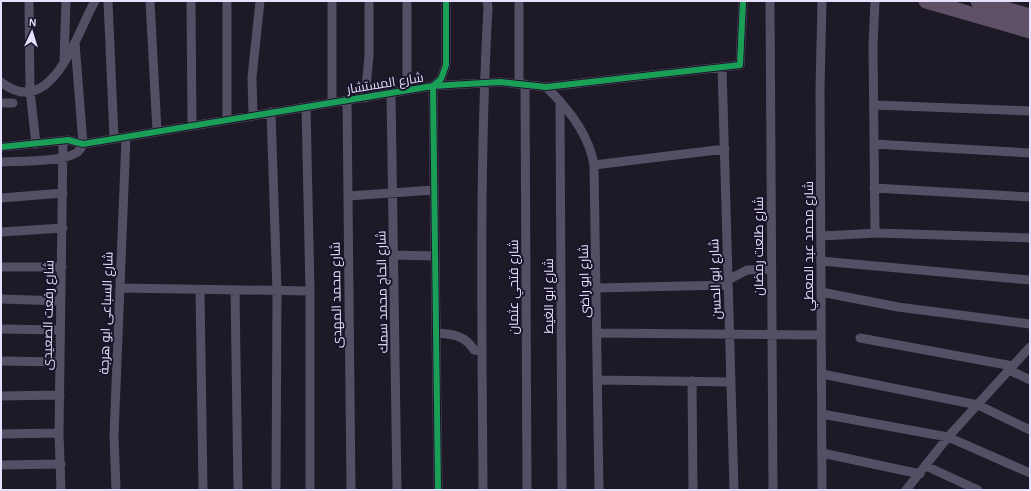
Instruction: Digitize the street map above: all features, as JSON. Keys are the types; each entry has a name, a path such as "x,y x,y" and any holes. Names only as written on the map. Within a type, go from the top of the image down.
{"highway":[{"path":"926,1 1001,15 1030,16"},
{"path":"978,1 1030,31"}],"street":[{"path":"29,1 30,91 36,144"},
{"path":"64,63 66,1"},
{"path":"1,82 14,90 30,91 42,87 48,83 64,63 75,44 94,1"},
{"path":"108,1 114,138"},
{"path":"150,1 157,132"},
{"path":"191,1 192,126"},
{"path":"226,120 227,1"},
{"path":"253,116 252,77 260,1"},
{"path":"332,1 332,103"},
{"path":"365,98 369,56 369,1"},
{"path":"407,1 408,90"},
{"path":"438,490 433,86 441,79 446,65 446,1"},
{"path":"483,490 482,351 484,84 488,8 487,1"},
{"name":"شارع فتحي عثمان","path":"519,1 522,83 527,490"},
{"name":"شارع المستشار","path":"83,144 433,86 522,83 546,86 740,65 743,1"},
{"name":"شارع طلعت رمضان","path":"770,1 772,490"},
{"name":"شارع محمد عبد المعطي","path":"822,1 820,88 822,490"},
{"path":"874,233 875,1"},
{"path":"1,162 64,157 78,152 83,144 75,44"},
{"name":"شارع ابو الحسن","path":"722,68 734,490"},
{"name":"شارع ابو راضى","path":"546,86 560,101 586,139 594,165 599,380 599,490"},
{"name":"شارع الحاج محمد سمك","path":"391,93 394,193 397,490"},
{"name":"شارع محمد المهدى","path":"347,100 351,490"},
{"name":"شارع ابو الغيط","path":"560,101 562,490"},
{"path":"1,103 13,103"},
{"path":"875,105 1030,112"},
{"path":"306,107 310,291 310,490"},
{"path":"271,112 277,291 276,490"},
{"name":"شارع السباعى ابو هرجة","path":"116,490 114,436 126,137"},
{"path":"1,147 63,141 73,141 83,144"},
{"name":"شارع رفعت الصعيدى","path":"61,490 59,433 64,157 63,141"},
{"path":"874,144 1030,153"},
{"path":"594,165 725,149"},
{"path":"874,188 1030,197"},
{"path":"348,196 434,190"},
{"path":"1,198 63,193"},
{"path":"1,232 63,228"},
{"path":"821,236 874,233 1030,238"},
{"path":"394,255 435,256"},
{"path":"821,261 1030,280"},
{"path":"1,267 62,267"},
{"path":"597,288 728,282 747,270 772,269"},
{"path":"120,288 310,291"},
{"path":"200,290 203,490"},
{"path":"236,290 238,490"},
{"path":"821,292 898,307 1030,324"},
{"path":"1,299 61,301"},
{"path":"1,329 60,330"},
{"path":"436,333 450,334 461,337 467,341 474,350 482,351"},
{"path":"598,333 821,335"},
{"path":"860,338 1011,368 1030,380"},
{"path":"906,490 948,437 1030,347"},
{"path":"1,362 60,362"},
{"path":"822,374 978,405 1030,430"},
{"path":"599,380 731,382"},
{"path":"692,381 693,490"},
{"path":"1,396 60,395"},
{"path":"822,414 948,437 1030,474"},
{"path":"1,434 59,433"},
{"path":"822,453 923,470 978,490"},
{"path":"1,465 61,464"}],"cycle path":[{"path":"438,490 433,86 441,79 446,65 446,1"},
{"path":"1,147 68,140 83,144 433,86 500,82 546,87 740,65 743,1"}]}
